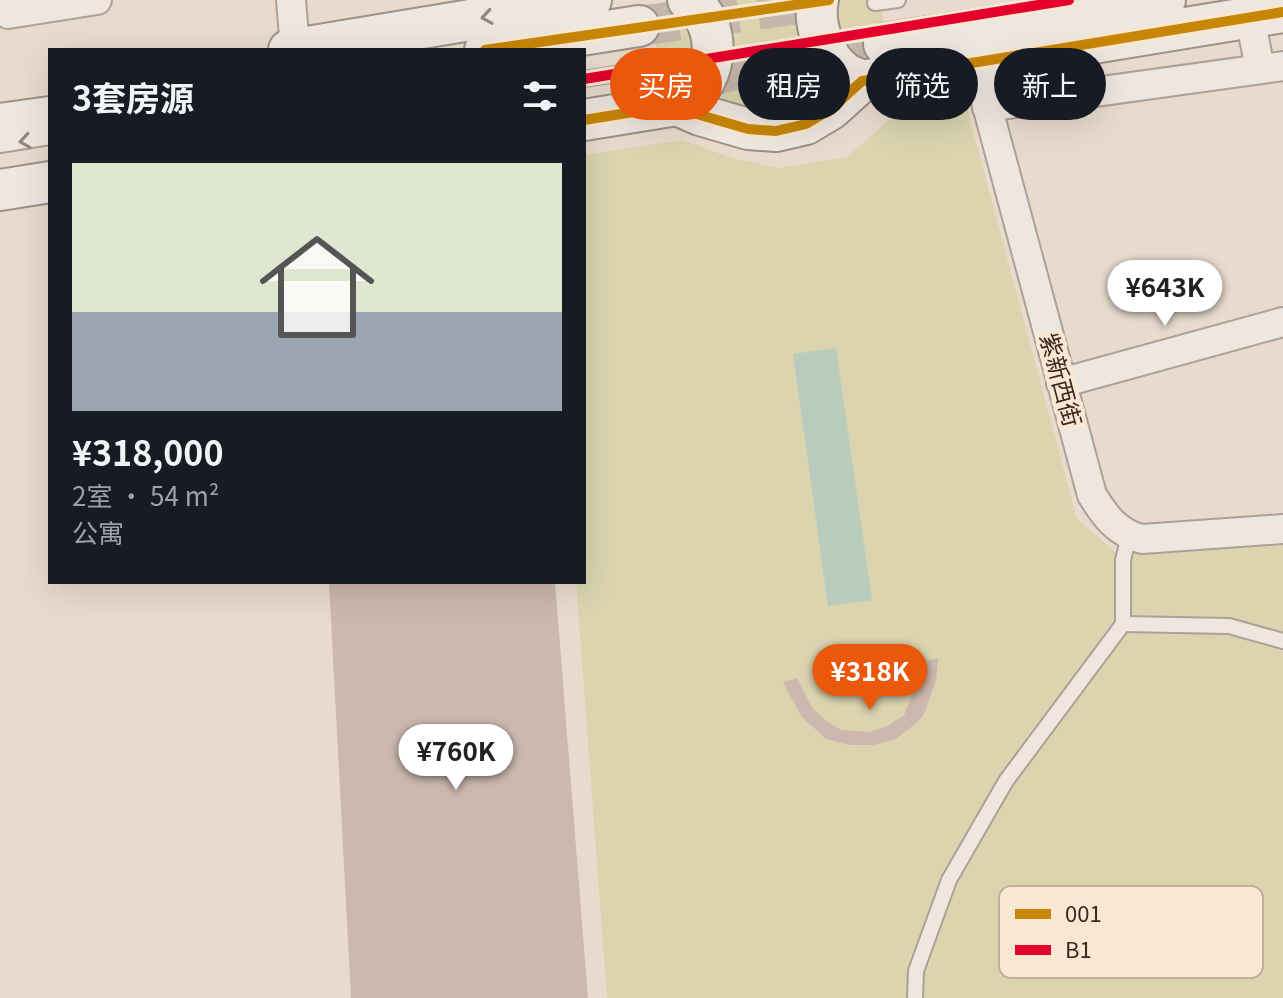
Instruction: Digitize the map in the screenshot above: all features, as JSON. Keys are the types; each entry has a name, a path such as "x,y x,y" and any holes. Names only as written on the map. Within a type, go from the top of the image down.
{"main road":[{"path":"301,48 591,0"},
{"path":"688,0 699,8 711,30 712,48"},
{"path":"818,0 816,9 821,33 831,59 844,73 862,81"},
{"path":"882,37 1165,0"},
{"path":"978,61 1267,14"},
{"path":"498,48 639,26"},
{"path":"714,120 748,129 776,131 806,124 831,109 866,80"},
{"path":"586,96 610,92"},
{"path":"586,119 610,108"},
{"path":"0,124 48,117"},
{"path":"0,190 48,182"}],"street":[{"path":"6,0 8,14 97,0"},
{"path":"291,0 295,48"},
{"path":"987,107 1271,67 1267,14"},
{"name":"紫新西街","path":"978,72 1092,495 1104,515 1129,536"},
{"path":"1061,383 1283,322"},
{"path":"1129,536 1142,539 1283,529"}],"lane":[{"path":"875,3 898,0"},
{"path":"882,37 1069,0"},
{"path":"586,79 610,81"},
{"path":"0,145 48,137"},
{"path":"915,998 916,971 949,880 1006,781 1123,624 1123,560 1129,536"},
{"path":"1123,624 1229,626 1283,641"}],"shaded area":[{"path":"702,0 807,0 821,48 738,48 738,117 722,116 723,40"},
{"path":"837,0 879,0 890,48 866,48 865,61 850,53 850,48 842,48 833,10"},
{"path":"664,15 682,18 693,26 706,48 656,48 651,18"},
{"path":"889,120 970,120 1077,519 1119,555 1183,544 1283,540 1283,998 607,998 576,584 586,584 586,155 682,140 732,158 778,168 847,157"},
{"path":"836,348 872,600 828,606 793,354"}],"building":[{"path":"329,584 555,584 588,998 351,998"},
{"path":"938,658 936,680 924,714 896,739 873,745 849,745 826,739 801,716 783,682 797,678 813,709 841,730 869,732 888,726 904,715 919,679 919,663"}],"tunnel":[{"path":"639,26 829,0"},
{"path":"722,73 884,44"}],"transit line":[{"name":"001","path":"499,48 829,0"},
{"name":"B1","path":"586,79 1069,0"},
{"name":"001","path":"586,120 677,105 748,129 776,131 806,124 831,109 862,81 1283,12"}]}
